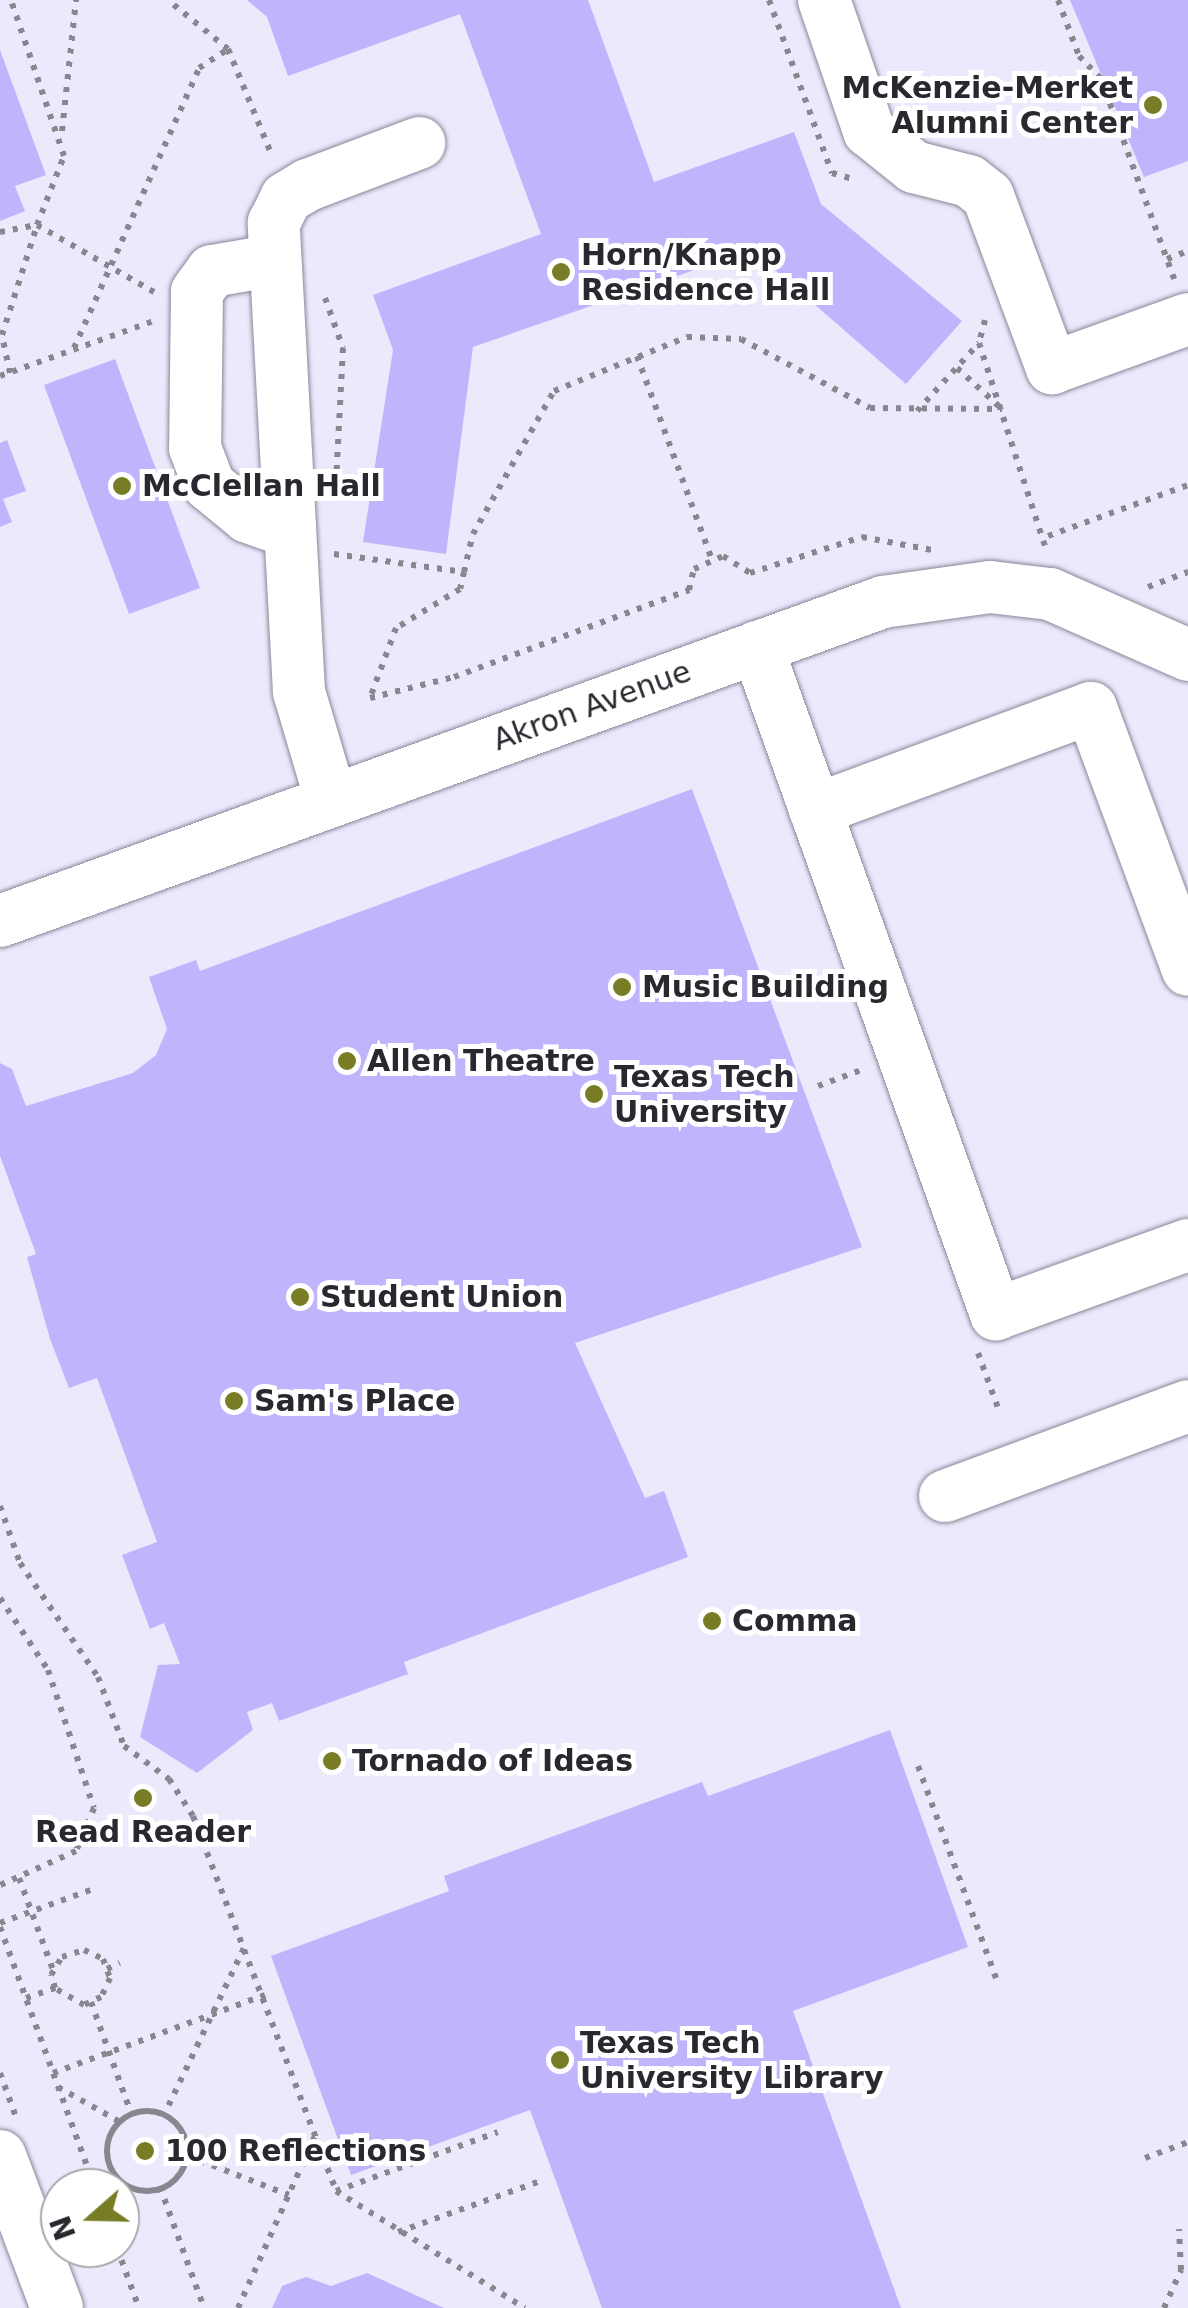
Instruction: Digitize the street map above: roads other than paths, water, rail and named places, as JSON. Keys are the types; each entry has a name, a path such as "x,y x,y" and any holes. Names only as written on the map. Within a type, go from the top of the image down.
{"street":[{"path":"824,0 869,131 914,167 969,181 988,196 1052,368 1184,307"},
{"path":"331,800 299,692 311,533 270,262 287,197 420,144"},
{"path":"270,262 212,271 197,292 195,448 209,485 248,517 311,533"},
{"name":"Akron Avenue","path":"0,921 883,602 990,587 1110,613 1188,655"},
{"path":"757,647 996,1314 1188,1245"},
{"path":"815,810 1091,708 1188,970"},
{"path":"946,1496 1188,1406"},
{"path":"0,2156 58,2308"}],"place":[{"name":"McKenzie-Merket Alumni Center","path":"1153,105"},
{"name":"Horn/Knapp Residence Hall","path":"561,272"},
{"name":"McClellan Hall","path":"122,486"},
{"name":"Music Building","path":"622,987"},
{"name":"Allen Theatre","path":"347,1061"},
{"name":"Texas Tech University","path":"594,1094"},
{"name":"Student Union","path":"300,1297"},
{"name":"Sam's Place","path":"234,1401"},
{"name":"Comma","path":"712,1621"},
{"name":"Tornado of Ideas","path":"332,1761"},
{"name":"Read Reader","path":"143,1798"},
{"name":"Texas Tech University Library","path":"560,2060"},
{"name":"100 Reflections","path":"145,2151"}]}
